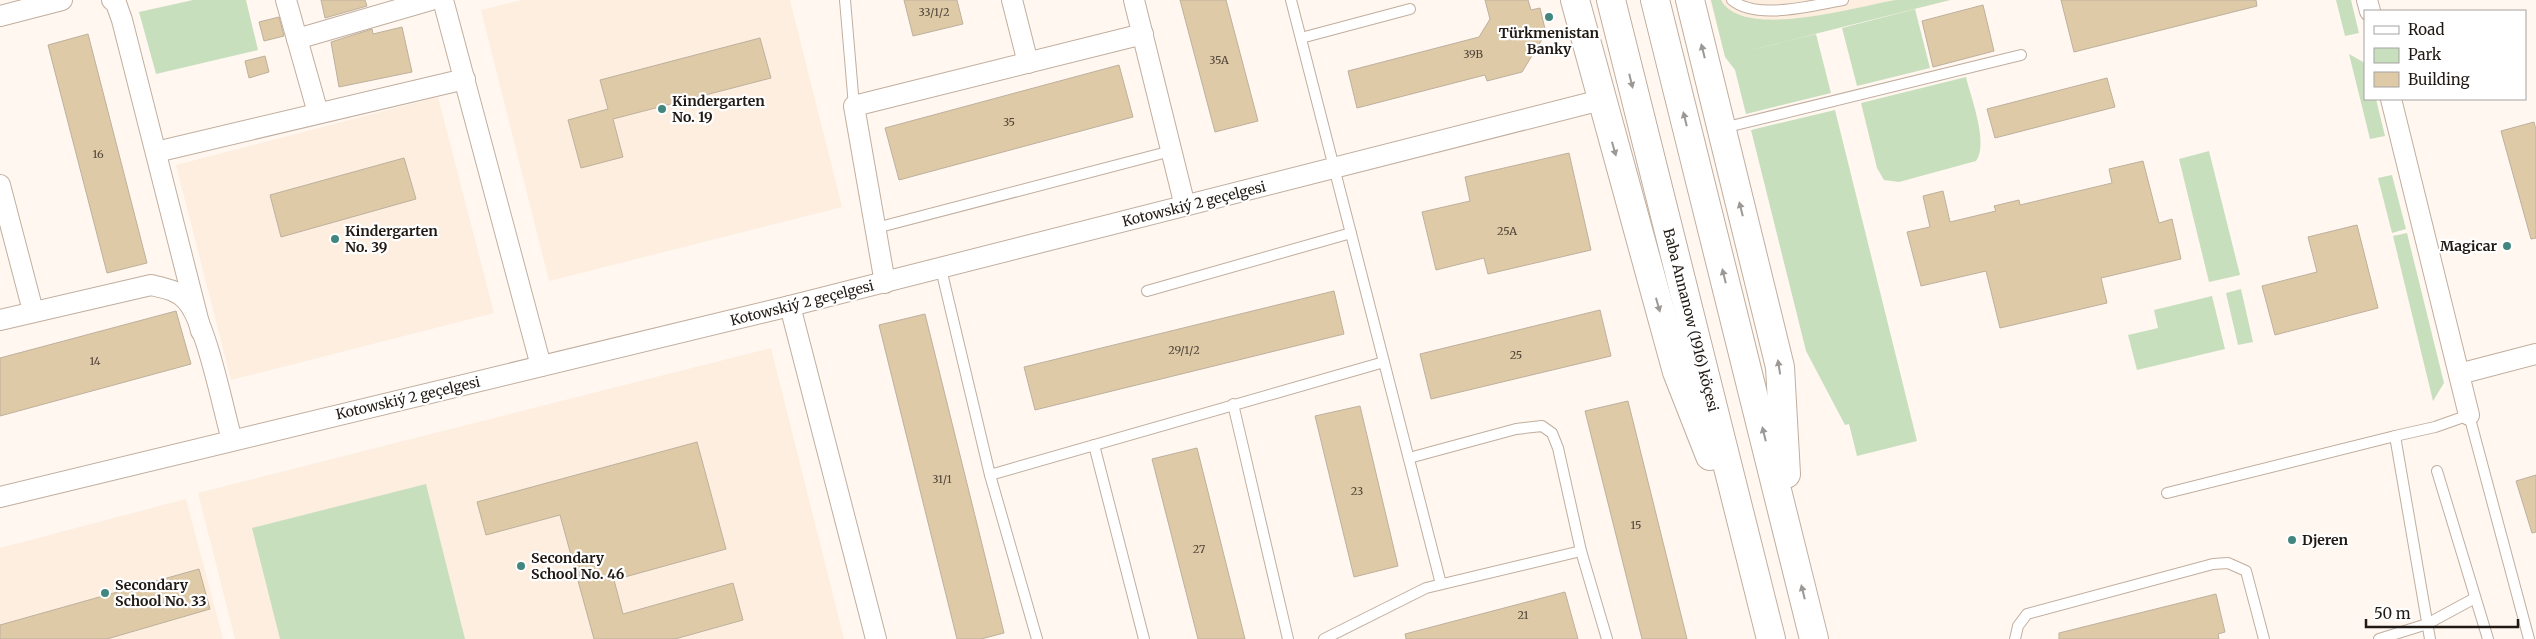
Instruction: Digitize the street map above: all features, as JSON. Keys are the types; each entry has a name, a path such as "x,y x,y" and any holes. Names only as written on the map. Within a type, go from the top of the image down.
{"main road":[{"path":"1575,0 1677,372 1749,551"},
{"name":"Baba Annanow (1916) köçesi","path":"1611,0 1771,639"},
{"path":"1690,0 1780,368 1789,538"},
{"path":"1658,11 1814,639"}],"street":[{"path":"0,16 62,0"},
{"path":"112,0 116,3 122,20 201,331 232,440"},
{"path":"286,0 318,113"},
{"path":"297,40 386,6 431,0"},
{"path":"443,0 542,366"},
{"path":"1012,0 1028,63"},
{"path":"1134,0 1185,206"},
{"path":"886,283 854,106 1143,34"},
{"path":"156,152 465,79"},
{"name":"Kotowskiý 2 geçelgesi","path":"0,497 886,283 1601,100"},
{"path":"2392,100 2469,415"},
{"path":"0,185 6,232 33,311"},
{"path":"0,320 151,285 170,289 185,299 194,311 201,331"},
{"path":"790,306 876,639"},
{"path":"2459,374 2536,354"}],"lane":[{"path":"845,0 854,106"},
{"path":"1291,0 1441,584"},
{"path":"1732,0 1749,9 1765,10 1843,0"},
{"path":"1301,38 1410,9"},
{"path":"1722,128 2021,55"},
{"path":"876,228 1171,151"},
{"path":"1147,291 1351,233"},
{"path":"941,268 990,475 1036,639"},
{"path":"990,475 1384,362"},
{"path":"1233,404 1288,639"},
{"path":"2166,493 2434,428 2469,415 2529,639"},
{"path":"1409,458 1516,429 1542,426 1552,433 1558,448 1581,551 1607,639"},
{"path":"2395,436 2430,639"},
{"path":"1094,445 1144,639"},
{"path":"2436,471 2488,639"},
{"path":"1324,639 1426,588 1581,551"},
{"path":"2015,639 2018,626 2027,614 2213,564 2228,563 2246,571 2264,639"},
{"path":"2379,639 2427,624 2475,598"}],"shaded area":[{"name":"Kindergarten No. 19","path":"522,0 790,0 842,207 549,281 481,10"},
{"path":"1710,0 1951,0 1725,56"},
{"name":"Kindergarten No. 39","path":"438,97 494,313 231,380 176,165"},
{"name":"Secondary School No. 46","path":"771,348 844,639 235,639 198,493"},
{"name":"Secondary School No. 33","path":"186,499 223,639 0,639 0,548"}],"green space":[{"path":"193,0 246,0 258,50 156,74 139,12"},
{"path":"1711,0 1721,0 1733,12 1752,18 1776,20 1802,18 1896,0 1950,0 1743,52 1816,34 1831,93 1746,114 1735,70 1725,57"},
{"path":"2336,0 2351,0 2359,33 2345,36"},
{"path":"1915,9 1930,68 1857,86 1842,28"},
{"path":"2349,54 2364,62 2364,100 2376,100 2385,136 2370,139"},
{"path":"1966,77 1980,132 1980,153 1976,161 1899,182 1884,180 1877,168 1861,103"},
{"path":"1835,110 1917,441 1857,456 1849,424 1845,425 1806,351 1751,130"},
{"path":"2209,151 2240,275 2209,282 2179,159"},
{"path":"2392,175 2406,229 2392,233 2378,178"},
{"path":"2407,233 2444,383 2433,401 2393,236"},
{"path":"2241,289 2253,342 2238,345 2226,293"},
{"path":"2212,296 2225,349 2137,370 2128,335 2158,328 2154,310"},
{"path":"426,484 465,639 280,639 252,528"}],"building":[{"path":"321,0 365,0 367,6 325,18"},
{"path":"904,0 957,0 963,24 913,36"},
{"path":"1180,0 1226,0 1258,121 1215,132"},
{"path":"1485,0 1528,0 1531,10 1540,8 1546,33 1522,72 1487,81 1485,75 1357,108 1348,71 1479,37 1490,19"},
{"path":"2061,0 2256,0 2257,6 2074,52"},
{"path":"1983,5 1994,51 1933,67 1922,21"},
{"path":"279,17 284,36 264,41 259,22"},
{"path":"402,27 412,72 339,87 331,42 372,29 373,34"},
{"path":"88,34 147,263 107,273 48,45"},
{"path":"760,38 771,78 613,119 623,157 581,168 568,120 608,109 600,80"},
{"path":"265,56 269,72 249,78 245,61"},
{"path":"1119,65 1133,117 899,180 885,128"},
{"path":"2107,78 2115,107 1995,138 1987,109"},
{"path":"2534,122 2536,130 2536,238 2531,239 2501,131"},
{"path":"1569,153 1591,250 1488,274 1484,258 1436,270 1422,212 1470,201 1465,177"},
{"path":"404,158 416,199 281,237 270,195"},
{"path":"2143,161 2159,223 2172,219 2181,259 2101,278 2107,303 2000,328 1986,271 1921,286 1907,232 1930,227 1923,196 1943,191 1950,222 1996,211 1994,206 2019,200 2020,205 2112,183 2109,169"},
{"path":"2357,225 2378,308 2275,335 2262,286 2317,272 2308,237"},
{"path":"1334,291 1344,334 1035,410 1024,367"},
{"path":"1600,310 1611,356 1431,399 1420,354"},
{"path":"176,311 191,364 0,416 0,358"},
{"path":"925,314 1004,633 981,639 957,639 879,325"},
{"path":"1628,401 1687,639 1642,639 1585,411"},
{"path":"1360,406 1398,566 1354,577 1315,416"},
{"path":"697,442 726,549 614,580 623,614 733,583 743,620 675,639 594,639 560,515 486,535 477,502"},
{"path":"1197,448 1245,639 1198,639 1152,459"},
{"path":"2536,475 2536,532 2532,533 2516,481"},
{"path":"199,569 210,609 107,639 0,639 0,625"},
{"path":"1565,592 1578,639 1406,639 1405,634"},
{"path":"2216,594 2225,632 2218,634 2219,639 2059,639 2059,633"}],"place":[{"name":"Türkmenistan Banky","path":"1549,17"},
{"name":"Kindergarten No. 19","path":"662,109"},
{"name":"Kindergarten No. 39","path":"335,239"},
{"name":"Magicar","path":"2507,246"},
{"name":"Djeren","path":"2292,540"},
{"name":"Secondary School No. 46","path":"521,566"},
{"name":"Secondary School No. 33","path":"105,593"}]}
